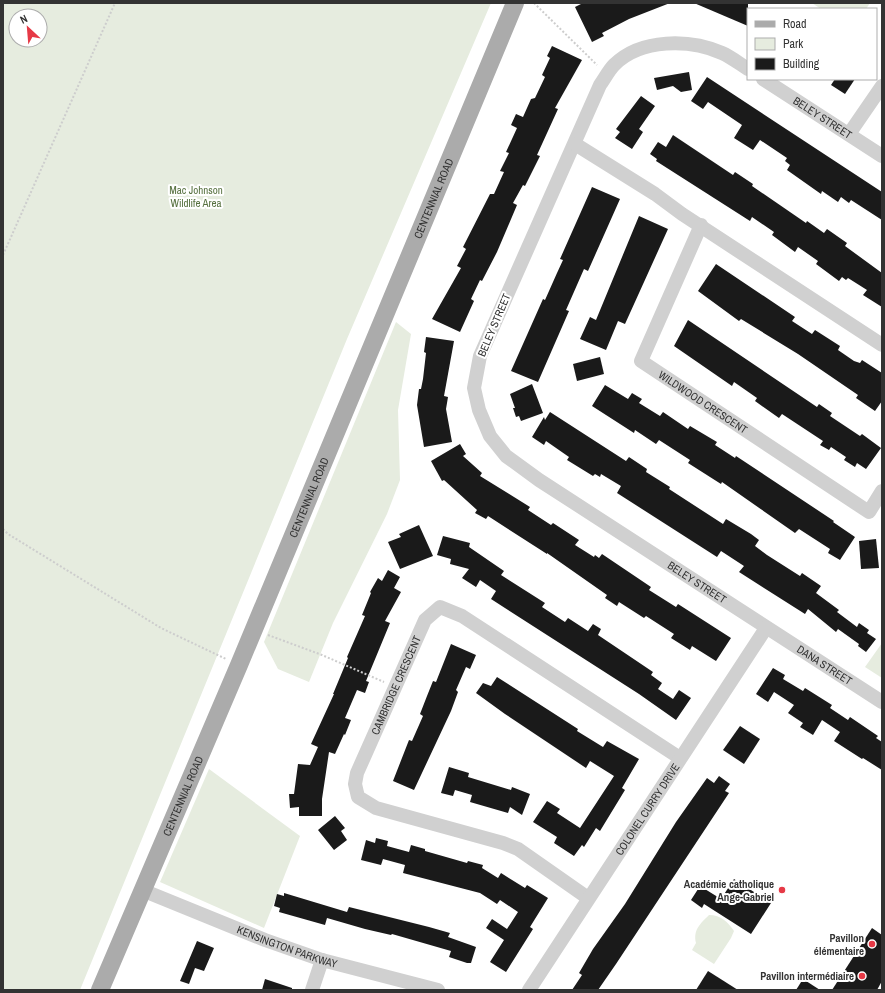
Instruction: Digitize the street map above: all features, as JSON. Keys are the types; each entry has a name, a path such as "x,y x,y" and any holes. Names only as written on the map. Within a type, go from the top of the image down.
{"main road":[{"name":"CENTENNIAL ROAD","path":"100,990 254,630 515,3"}],"street":[{"name":"BELEY STREET","path":"747,68 722,53 694,44 666,43 638,50 615,64 600,85 480,356 474,388 479,410 490,436 506,456 540,480 766,628"},
{"name":"BELEY STREET","path":"765,80 882,156"},
{"path":"849,134 882,86"},
{"path":"574,144 701,225 882,345"},
{"name":"WILDWOOD CRESCENT","path":"701,225 641,361 869,512 882,491"},
{"name":"CAMBRIDGE CRESCENT","path":"588,898 518,849 376,808 358,797 355,784 358,773 397,687 425,620 440,607 462,616 680,758"},
{"name":"DANA STREET","path":"766,628 882,702"},
{"name":"COLONEL CURRY DRIVE","path":"529,990 766,628"},
{"name":"KENSINGTON PARKWAY","path":"142,890 265,940 322,960 438,990"},
{"path":"312,990 322,960"}],"path":[{"path":"3,255 115,3"},
{"path":"534,3 608,74"},
{"path":"3,529 8,534 161,628 239,665"},
{"path":"254,630 322,655 397,687"}],"green space":[{"name":"Mac Johnson Wildlife Area","path":"3,3 491,3 347,339 80,990 3,990"},
{"path":"812,3 870,3 867,8 820,8"},
{"path":"396,322 411,334 398,410 400,480 387,514 333,623 309,682 278,669 264,642"},
{"path":"882,643 882,678 865,667"},
{"path":"209,769 300,836 264,928 160,882"},
{"path":"709,915 717,916 724,920 734,931 714,964 692,950 696,943 696,931"}],"building":[{"path":"583,3 670,3 629,19 602,33 604,36 592,42 575,7"},
{"path":"694,3 748,3 747,26"},
{"path":"552,46 582,60 555,108 558,109 537,155 540,156 525,186 523,185 513,203 517,205 497,252 482,281 480,280 471,299 474,301 460,332 432,319 461,268 457,266 466,249 463,247 490,194 494,194 504,172 500,171 509,153 506,152 517,128 511,125 516,114 523,117 531,99 535,98 545,77 542,75 550,58 547,56"},
{"path":"689,72 692,90 681,92 673,86 657,90 654,78"},
{"path":"707,77 882,192 882,220 851,200 849,203 841,197 838,202 822,191 821,194 787,170 790,165 785,161 787,158 760,140 753,150 734,138 742,125 708,102 703,109 691,101"},
{"path":"834,80 854,80 845,94 831,85"},
{"path":"641,96 655,106 639,129 643,132 632,149 615,138 620,132 616,129"},
{"path":"673,135 733,175 735,172 753,184 752,186 806,223 807,221 824,233 827,229 847,243 845,246 882,273 882,307 863,295 867,290 848,278 846,280 842,277 839,281 816,264 818,261 798,247 795,252 772,235 774,232 752,217 750,221 656,161 657,159 650,154 658,142 666,147"},
{"path":"592,187 620,199 588,271 584,269 566,310 569,311 538,382 511,371 543,299 545,300 563,260 560,259"},
{"path":"639,216 668,229 625,324 618,321 606,350 580,339 590,317 596,320"},
{"path":"716,264 795,317 792,321 812,334 815,330 840,346 838,350 854,361 860,363 862,360 882,373 882,401 875,411 856,398 858,395 798,354 741,319 739,321 698,291"},
{"path":"688,320 817,407 819,404 832,413 830,416 860,436 862,434 881,448 866,469 857,463 855,467 844,460 846,457 831,447 829,450 820,445 823,441 782,414 779,418 755,401 757,398 734,382 732,386 674,346"},
{"path":"426,337 454,341 444,396 448,397 446,409 452,442 424,447 417,405 419,389 421,389 423,379"},
{"path":"600,357 604,374 577,381 573,364"},
{"path":"532,384 543,413 521,421 519,416 516,417 513,408 515,408 510,394"},
{"path":"605,385 628,399 632,393 642,399 639,403 660,416 663,412 688,429 690,426 717,442 715,445 735,458 736,456 834,521 833,522 855,537 840,560 828,553 830,549 799,529 795,533 722,482 721,484 688,463 690,460 659,440 656,444 635,430 634,433 592,406"},
{"path":"550,412 626,461 629,457 647,469 646,472 670,487 669,489 723,524 726,519 751,534 759,540 755,546 800,576 802,573 821,586 816,593 839,610 837,612 857,627 859,623 869,630 867,633 876,639 866,652 858,646 859,644 838,629 836,632 808,609 805,614 739,572 744,566 721,551 717,557 617,493 621,486 601,474 600,477 595,474 593,476 567,460 569,457 546,441 544,445 532,437 544,417 545,420"},
{"path":"460,444 466,454 463,456 482,473 480,476 530,507 528,510 551,525 553,523 579,540 575,545 594,557 595,555 599,558 602,554 651,587 649,590 676,607 678,604 731,638 716,661 692,646 690,650 671,638 674,634 646,616 644,618 619,602 617,606 605,598 607,595 547,553 488,516 486,519 475,513 477,510 444,480 442,481 431,461"},
{"path":"419,525 433,556 400,569 388,542 401,537 399,534"},
{"path":"443,536 470,543 469,547 504,571 501,575 545,603 542,607 565,622 568,618 588,631 593,624 601,629 598,635 653,672 651,675 662,683 658,689 673,699 679,690 691,698 676,720 639,694 491,599 496,591 480,580 476,587 462,578 469,569 450,564 451,559 437,555"},
{"path":"876,539 879,568 861,569 859,541"},
{"path":"388,570 400,577 394,588 401,592 385,621 390,623 366,681 369,682 365,693 357,690 345,718 351,720 345,735 344,734 335,754 329,752 322,799 322,816 299,816 299,807 290,808 289,794 294,794 298,764 310,765 318,747 311,744 334,694 348,658 347,657 365,616 362,615 371,593 370,592 378,578 382,581"},
{"path":"451,644 476,655 470,669 466,667 456,690 458,692 451,711 414,790 393,781 409,740 412,741 423,716 420,714 427,696 433,681 436,682"},
{"path":"773,668 785,675 783,679 803,691 805,688 832,705 830,708 848,720 850,717 878,736 876,738 882,742 882,770 834,741 840,732 822,720 813,735 800,727 803,723 788,713 794,705 774,692 768,702 756,694"},
{"path":"497,677 578,729 577,731 603,747 607,741 639,759 622,788 625,790 600,831 596,828 584,847 582,845 574,856 554,843 557,837 533,822 547,801 560,809 557,813 580,828 614,776 590,761 586,768 476,693 483,683 491,686"},
{"path":"740,726 760,739 744,764 723,750"},
{"path":"449,767 469,773 468,777 511,790 512,787 530,794 522,815 510,807 508,813 470,802 472,795 455,790 453,796 441,793"},
{"path":"719,776 730,784 725,791 729,793 616,964 598,990 572,990 582,975 579,973 593,949 625,904 676,822 707,778 714,783"},
{"path":"335,816 345,828 341,831 347,840 334,850 318,830"},
{"path":"376,838 388,841 387,846 409,852 411,845 425,849 425,851 467,863 468,861 483,865 482,868 498,878 501,873 525,888 527,885 548,898 530,927 533,929 506,972 490,962 504,940 486,928 492,919 507,929 518,912 500,900 497,904 480,893 403,873 405,865 383,859 381,865 361,860 366,840 375,843"},
{"path":"734,879 771,903 751,934 704,904 702,908 691,900 700,886 721,899"},
{"path":"284,893 347,912 349,907 450,933 448,937 476,947 471,963 449,957 451,951 392,934 365,929 327,918 325,925 279,912 280,908 274,906 277,894 284,896"},
{"name":"Pavillon intermédiaire","path":"872,928 882,935 882,981 877,990 832,990"},
{"path":"197,941 214,948 204,971 195,968 189,984 180,981"},
{"path":"708,971 738,990 696,990"},
{"path":"265,979 292,988 292,990 262,990"},
{"name":"Pavillon intermédiaire","path":"803,979 820,990 796,990"}],"place":[{"name":"Académie catholique Ange-Gabriel","path":"782,890"},
{"name":"Pavillon élémentaire","path":"872,944"},
{"name":"Pavillon intermédiaire","path":"862,976"}]}
